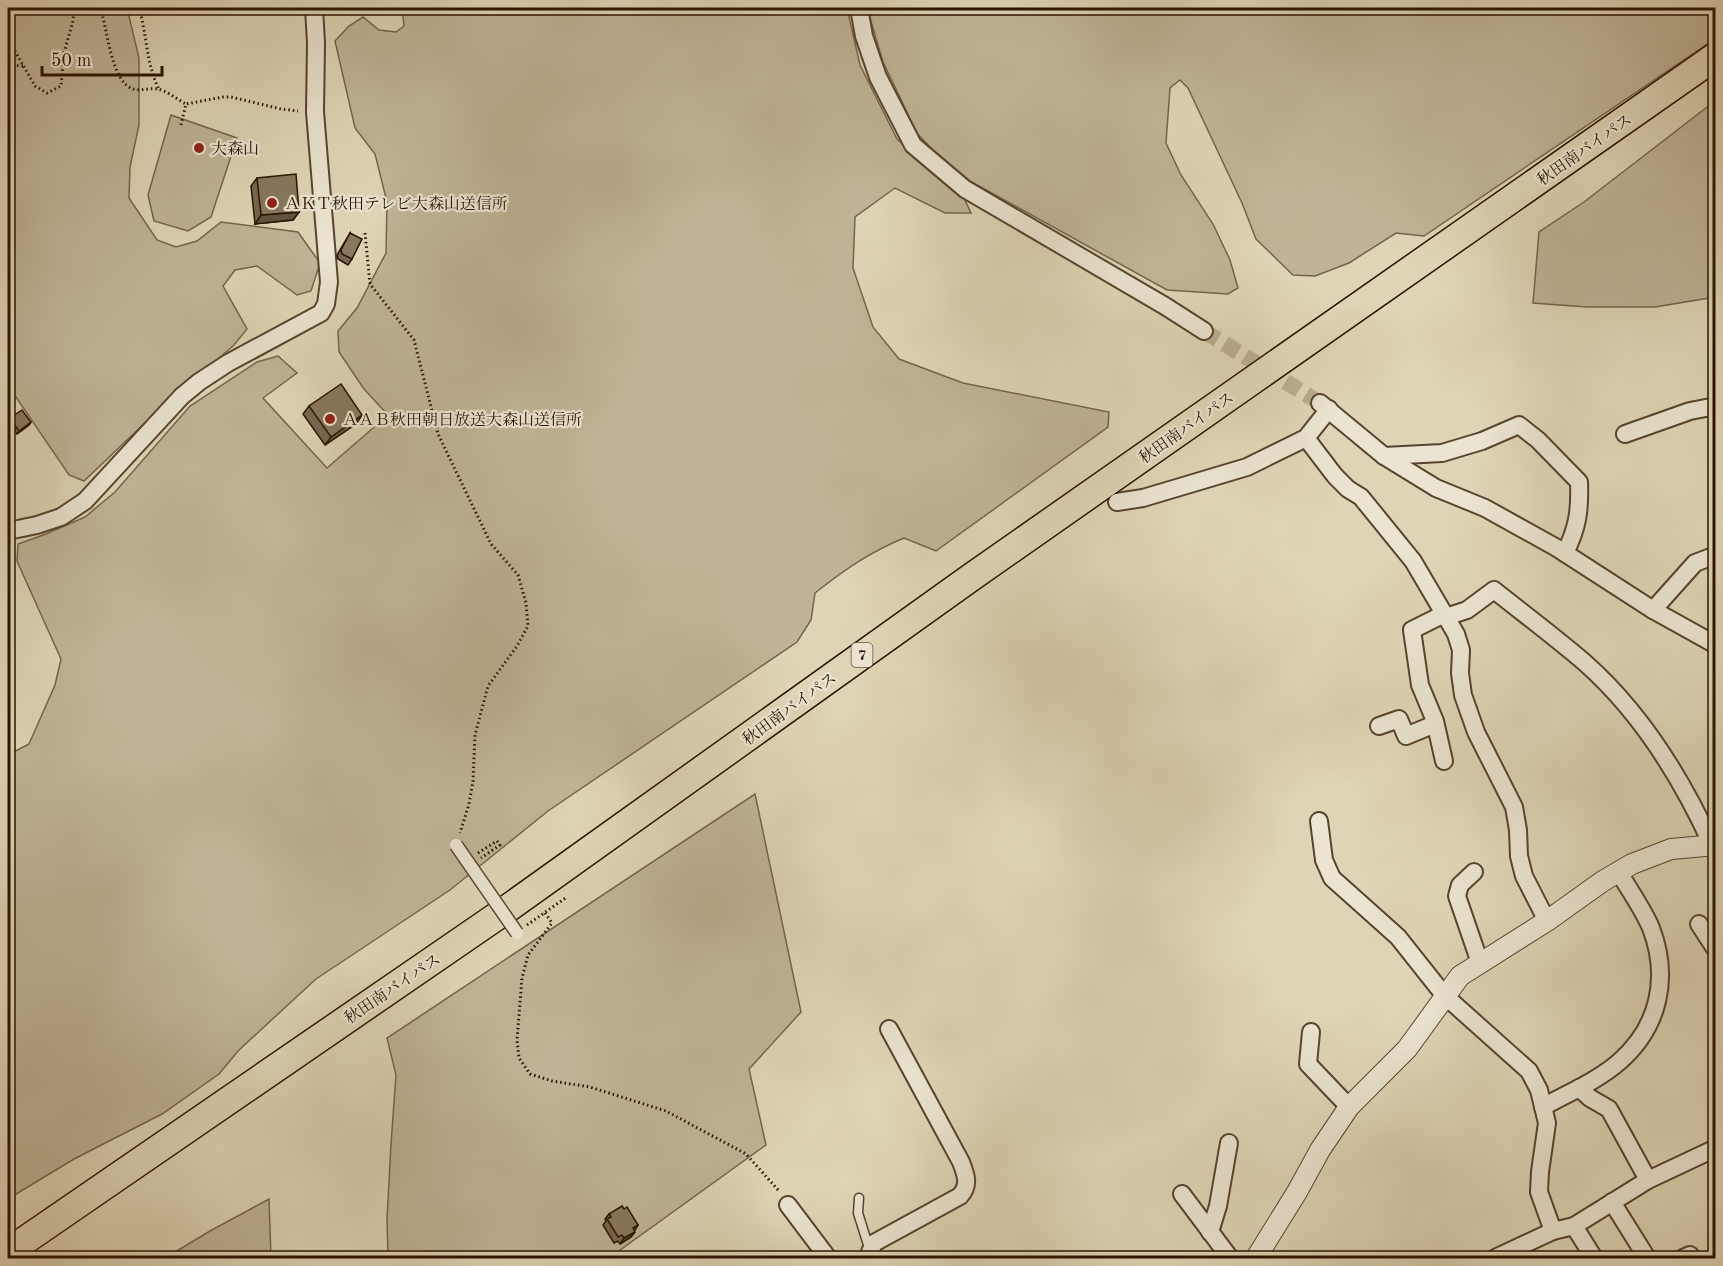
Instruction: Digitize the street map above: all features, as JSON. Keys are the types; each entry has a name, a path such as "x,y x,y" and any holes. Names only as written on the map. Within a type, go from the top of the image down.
{"highway":[{"name":"秋田南バイパス","path":"8,1252 500,914 973,576 1716,56"}],"street":[{"path":"8,531 61,518 85,501 182,396 199,382 228,363 321,314 326,304 329,282 315,112 314,8"},
{"path":"860,8 864,36 878,77 913,145 965,189 1204,331"},
{"path":"1117,502 1143,498 1247,467 1306,438 1325,406 1384,456 1436,488 1485,508 1565,553 1653,610 1716,645"},
{"path":"1625,434 1690,411 1716,406"},
{"path":"1384,456 1442,453 1482,441 1520,425 1579,482 1580,511 1565,553"},
{"path":"1306,438 1335,476 1348,489 1361,497 1413,561 1456,634 1461,650 1463,695 1476,732 1514,807 1519,856 1524,876 1547,921"},
{"path":"1653,610 1695,563 1714,560"},
{"path":"1256,1258 1320,1150 1349,1107 1407,1049 1460,976 1632,864 1671,849 1714,845 1692,802 1650,734 1623,700 1585,662 1494,590 1467,610 1445,615 1412,630 1420,685 1435,724 1444,761"},
{"path":"1379,726 1399,719 1406,736 1435,724"},
{"path":"1319,821 1324,860 1332,878 1398,937 1444,995 1529,1071 1539,1090 1547,1123 1539,1192 1553,1231"},
{"path":"456,845 472,861 517,933"},
{"path":"1474,872 1460,885 1457,896 1480,963"},
{"path":"1543,1107 1619,1063 1642,1037 1660,997 1660,960 1650,927 1619,872"},
{"path":"1699,924 1716,950"},
{"path":"870,1255 874,1243 960,1196 965,1190 967,1181 961,1162 889,1029"},
{"path":"1311,1032 1308,1064 1349,1107"},
{"path":"1579,1088 1590,1098 1609,1109 1648,1180"},
{"path":"1210,1232 1218,1206 1229,1143"},
{"path":"1495,1258 1553,1231 1574,1226 1648,1180 1716,1148"},
{"path":"1182,1194 1230,1258"},
{"path":"1612,1202 1647,1258"},
{"path":"788,1206 828,1258"},
{"path":"1574,1226 1594,1258"}],"lane":[{"path":"858,1198 858,1213 870,1255"}],"path":[{"path":"8,39 35,86 47,93 61,86 64,52 73,21 74,8"},
{"path":"100,8 112,57 121,80 132,89 159,89 186,104 231,97 281,109 315,112"},
{"path":"139,8 145,28 151,68 159,89"},
{"path":"8,65 23,66"},
{"path":"181,124 186,104"},
{"path":"366,233 370,284 414,340 438,434 491,544 518,575 526,603 528,626 517,646 488,686 474,735 473,781 469,804 456,845"},
{"path":"497,841 500,845 472,861 497,841"},
{"path":"517,933 567,897"},
{"path":"544,913 552,923 528,955 522,978 516,1040 519,1058 530,1074 552,1081 590,1087 666,1111 746,1154 778,1189 788,1206"}],"shaded area":[{"path":"8,8 127,8 139,58 139,125 130,167 129,198 157,240 176,247 197,241 221,222 298,232 320,263 311,291 297,295 257,266 235,270 223,286 247,329 234,345 149,419 84,481 69,475 16,397 8,393"},
{"path":"402,8 847,8 860,65 897,139 963,196 971,213 945,213 895,188 855,217 853,268 873,327 899,359 963,383 1109,412 1108,427 936,551 904,538 880,549 847,569 815,593 811,620 797,642 548,811 450,890 316,979 239,1050 219,1074 162,1114 74,1159 8,1199 8,755 29,744 55,685 61,659 17,561 18,544 85,517 115,492 190,406 257,362 278,356 297,373 263,398 327,468 388,415 364,389 339,352 338,331 357,308 386,253 387,202 375,154 355,128 335,41 349,26 363,17 379,30 396,32 404,26"},
{"path":"867,8 1715,8 1716,38 1424,236 1396,233 1349,263 1315,276 1293,275 1256,239 1242,203 1188,88 1180,80 1170,88 1166,143 1181,175 1213,224 1230,260 1238,288 1228,294 1167,290 952,171 917,133 883,62"},
{"path":"1715,101 1715,297 1655,307 1587,307 1533,303 1539,232 1584,202"},
{"path":"171,115 237,138 211,217 188,231 154,221 148,195"},
{"path":"755,794 801,1012 749,1069 766,1145 609,1258 388,1258 387,1219 396,1075 387,1038"},
{"path":"269,1199 271,1258 165,1258 210,1231"}],"building":[{"name":"ＡＫＴ秋田テレビ大森山送信所","path":"296,174 299,212 261,215 257,178"},
{"path":"350,233 362,239 352,259 342,254 341,250"},
{"name":"ＡＡＢ秋田朝日放送大森山送信所","path":"341,384 362,415 331,437 309,406"},
{"path":"22,410 31,422 19,431 10,418"},
{"path":"622,1206 624,1209 627,1207 638,1225 633,1228 635,1232 624,1238 622,1235 618,1237 607,1219 611,1217 609,1214"}],"tunnel":[{"path":"1204,331 1320,403"}],"place":[{"name":"大森山","path":"199,148"},
{"name":"ＡＫＴ秋田テレビ大森山送信所","path":"272,203"},
{"name":"ＡＡＢ秋田朝日放送大森山送信所","path":"330,419"}]}
